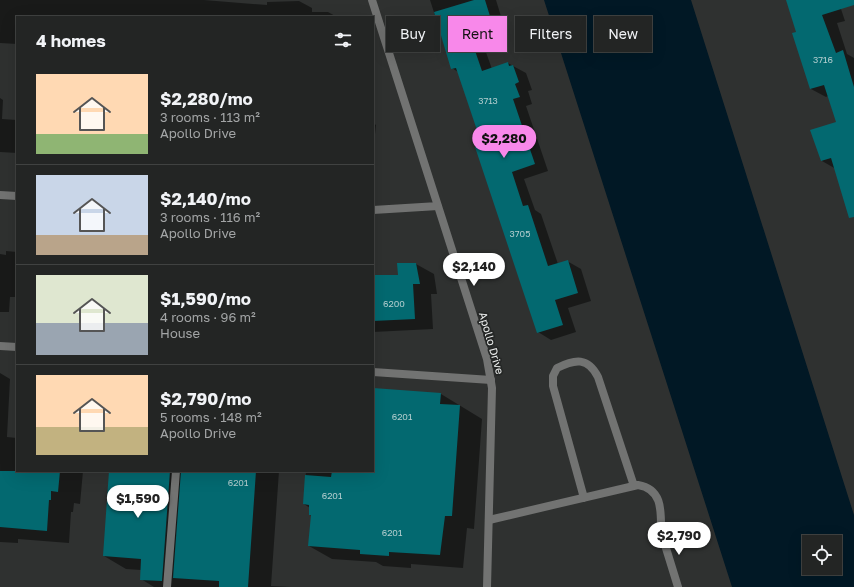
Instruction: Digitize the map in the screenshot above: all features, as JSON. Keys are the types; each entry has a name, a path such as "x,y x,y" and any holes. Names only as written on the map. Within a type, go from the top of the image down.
{"street":[{"name":"Apollo Drive","path":"372,0 487,359 492,388 487,587"},
{"path":"0,195 16,196"},
{"path":"374,210 438,206"},
{"path":"0,346 16,347"},
{"path":"584,498 553,386 553,376 557,368 576,361 585,362 593,368 598,377 634,486"},
{"path":"374,372 491,380"},
{"path":"168,587 176,472"},
{"path":"489,520 634,486 646,486 652,490 658,498 661,532 678,587"}],"water":[{"path":"544,0 691,0 854,515 854,587 732,587 561,52 586,52 586,16 549,16"}],"building":[{"path":"474,0 485,0 490,16 448,16 448,52 475,52 482,71 508,62 509,66 513,65 519,82 515,84 520,97 513,99 535,164 512,172 523,206 528,205 548,266 568,260 578,293 555,300 563,325 537,333 475,147 482,145 456,68 451,69 440,32 440,16 435,16 434,12"},
{"path":"786,0 854,0 854,5 822,15 836,53 843,50 854,87 854,217 849,218 831,158 821,161 810,130 836,122 824,85 810,89 792,33 796,32"},
{"path":"397,263 416,263 420,284 413,284 415,319 374,321 374,275 398,275"},
{"path":"374,388 441,393 440,404 460,405 452,516 445,516 440,555 389,552 389,556 360,554 360,550 308,546 311,515 309,515 309,505 303,504 305,475 331,477 332,472 374,472"},
{"path":"0,471 60,472 58,492 51,491 51,500 49,500 47,531 0,527"},
{"path":"109,472 170,472 162,581 140,580 141,559 103,556"},
{"path":"181,472 256,472 248,587 219,587 219,581 173,578"}]}
